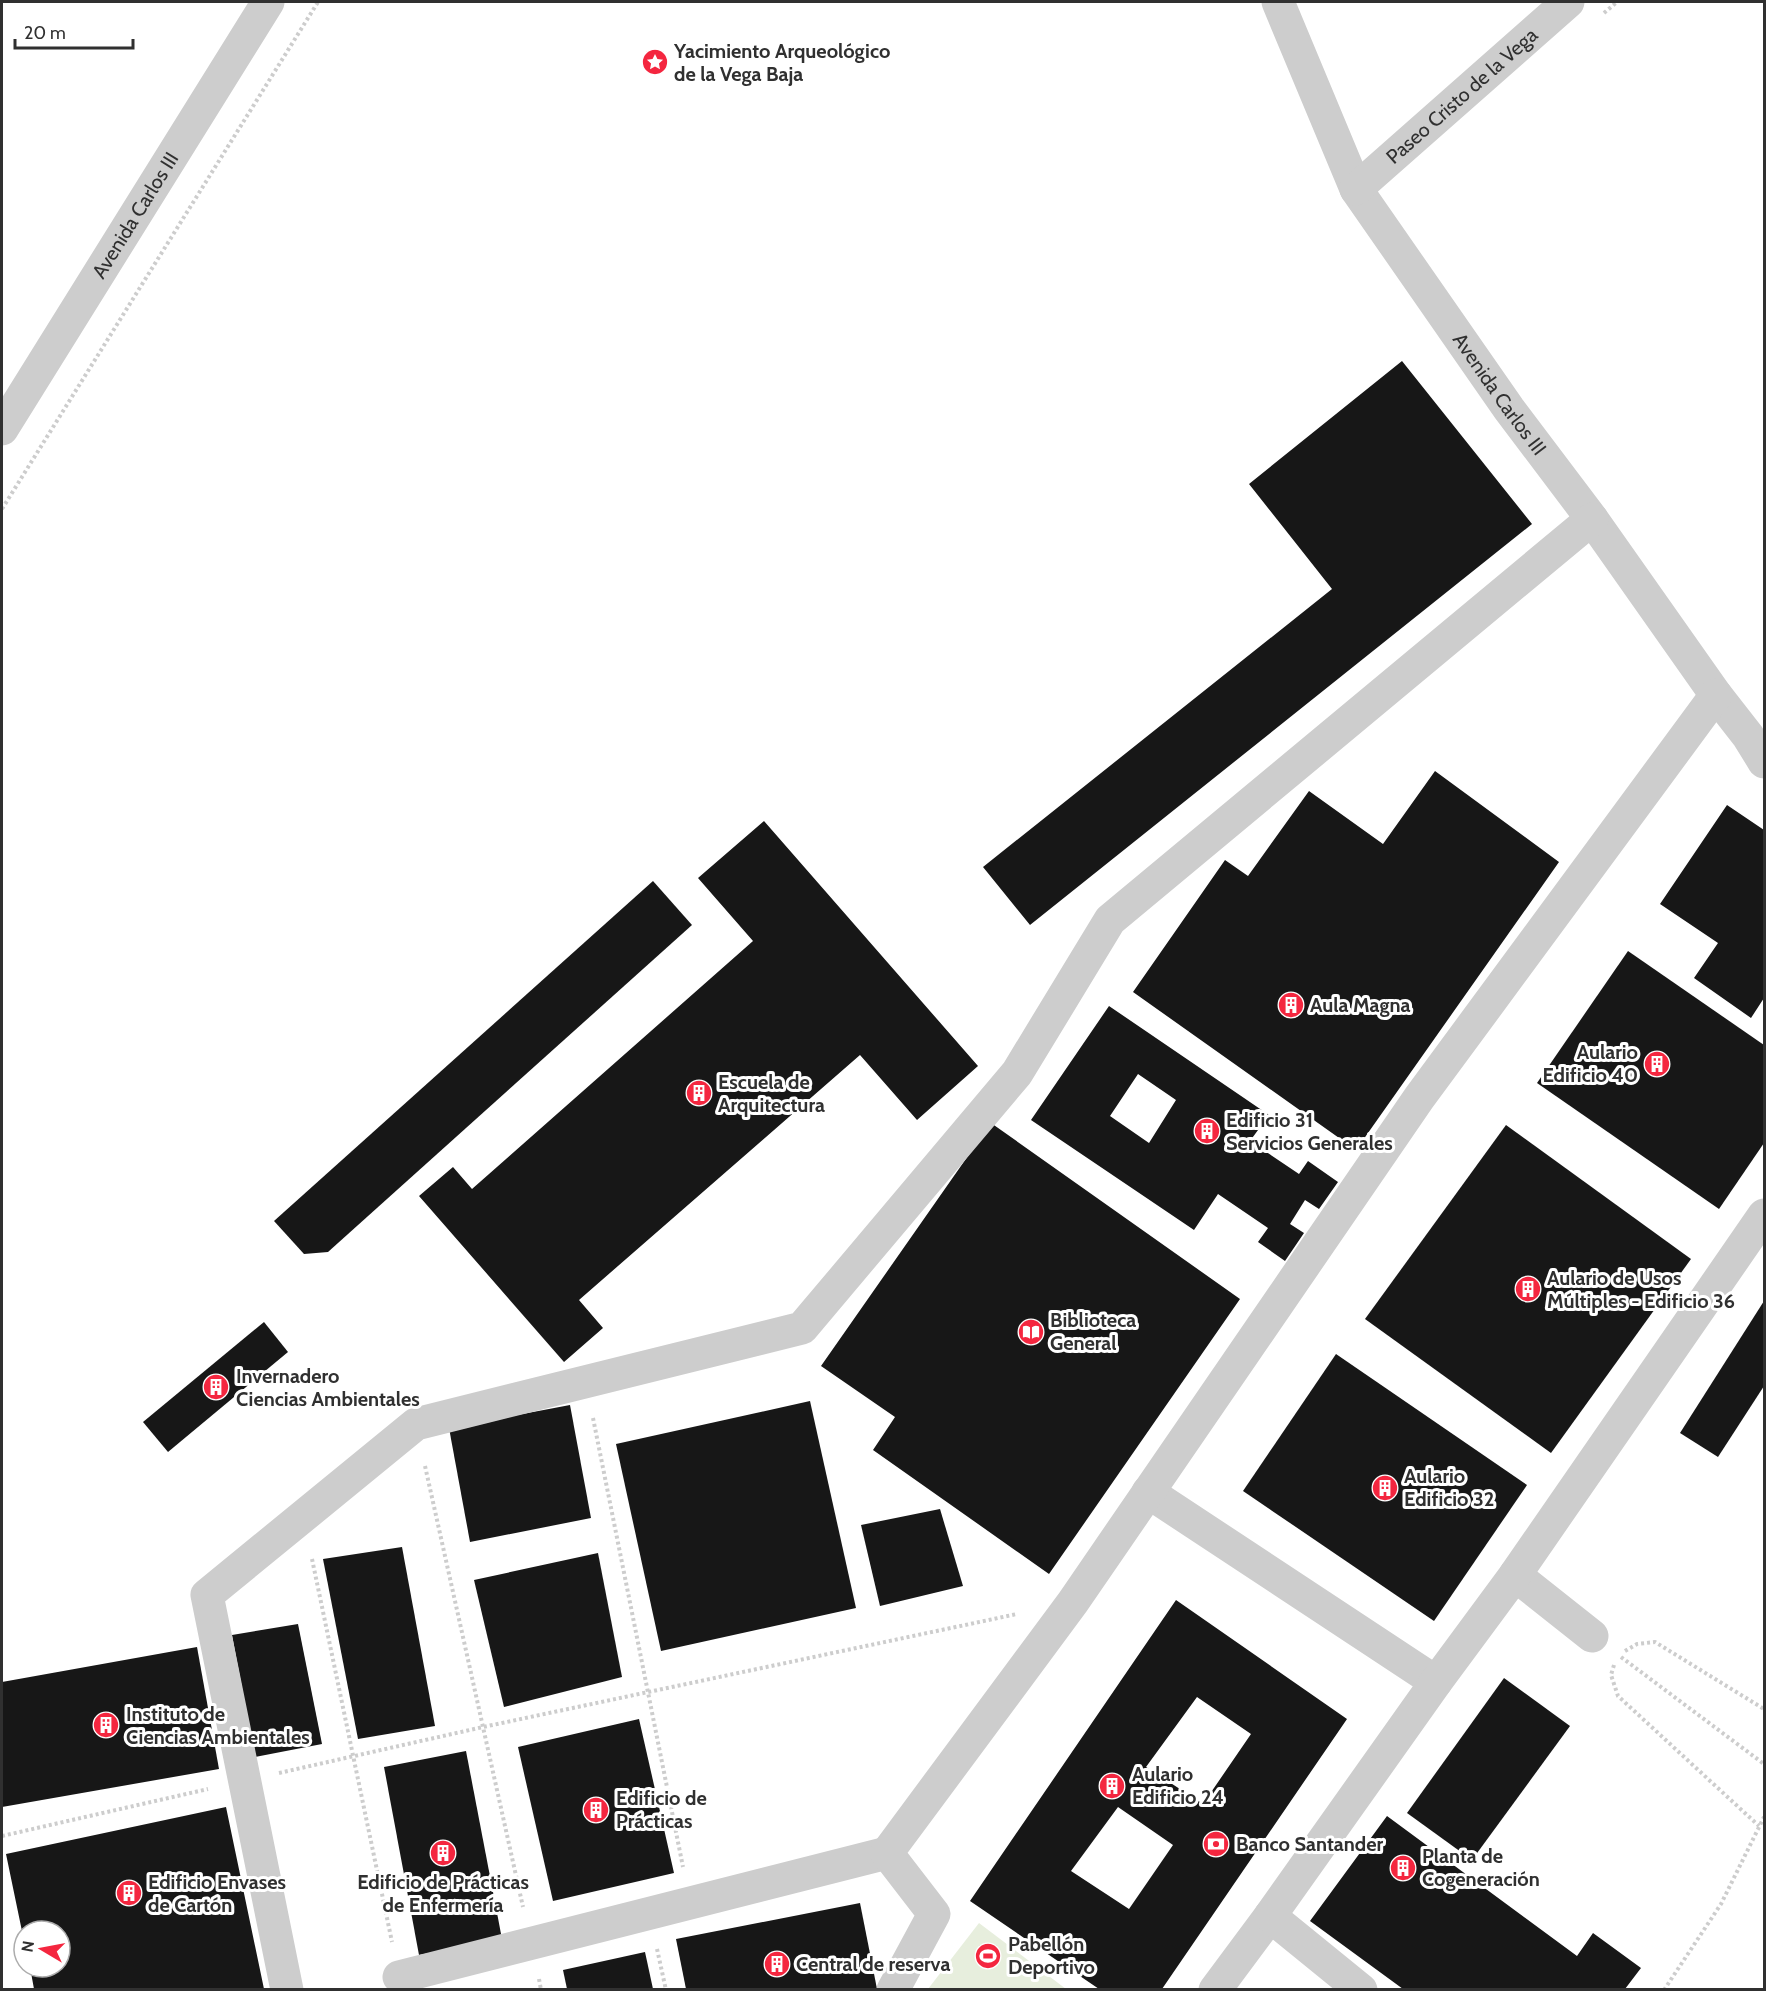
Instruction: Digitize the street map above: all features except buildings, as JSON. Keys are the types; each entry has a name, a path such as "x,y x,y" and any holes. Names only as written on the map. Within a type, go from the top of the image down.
{"street":[{"name":"Avenida Carlos III","path":"2,429 268,2"},
{"name":"Avenida Carlos III","path":"1278,2 1356,189 1509,409 1592,519 1716,695 1759,739"},
{"name":"Paseo Cristo de la Vega","path":"1356,189 1568,2"},
{"path":"287,1989 207,1595 416,1424 802,1328 1017,1073 1110,920 1592,519"},
{"path":"399,1977 887,1853 1073,1602 1419,1098 1716,695"},
{"path":"1215,1989 1515,1575 1764,1215"},
{"path":"1148,1492 1436,1682"},
{"path":"1515,1575 1592,1636"},
{"path":"887,1853 934,1914 893,1989"},
{"path":"1270,1916 1361,1989"}],"path":[{"path":"2,509 318,2"},
{"path":"585,1382 691,1903"},
{"path":"416,1424 541,1989"},
{"path":"303,1517 399,1977"},
{"path":"2,1836 483,1727 1073,1602"},
{"path":"1759,1826 1618,1696 1611,1675 1618,1655 1637,1644 1655,1642 1764,1709"},
{"path":"1631,1665 1764,1764"},
{"path":"1664,1989 1721,1904 1764,1817"}],"green space":[{"name":"Pabellón Deportivo","path":"979,1923 1066,1989 928,1989"}],"place":[{"name":"Yacimiento Arqueológico de la Vega Baja","path":"655,62"},
{"name":"Aula Magna","path":"1291,1005"},
{"name":"Aulario Edificio 40","path":"1657,1064"},
{"name":"Escuela de Arquitectura","path":"699,1093"},
{"name":"Edificio 31 Servicios Generales","path":"1207,1131"},
{"name":"Aulario de Usos Múltiples - Edificio 36","path":"1528,1289"},
{"name":"Biblioteca General","path":"1031,1332"},
{"name":"Invernadero Ciencias Ambientales","path":"216,1387"},
{"name":"Aulario Edificio 32","path":"1385,1488"},
{"name":"Instituto de Ciencias Ambientales","path":"106,1725"},
{"name":"Aulario Edificio 24","path":"1112,1786"},
{"name":"Edificio de Prácticas","path":"596,1810"},
{"name":"Banco Santander","path":"1216,1844"},
{"name":"Edificio de Prácticas de Enfermería","path":"443,1853"},
{"name":"Planta de Cogeneración","path":"1403,1868"},
{"name":"Edificio Envases de Cartón","path":"129,1893"},
{"name":"Pabellón Deportivo","path":"988,1956"},
{"name":"Central de reserva","path":"777,1964"}]}
